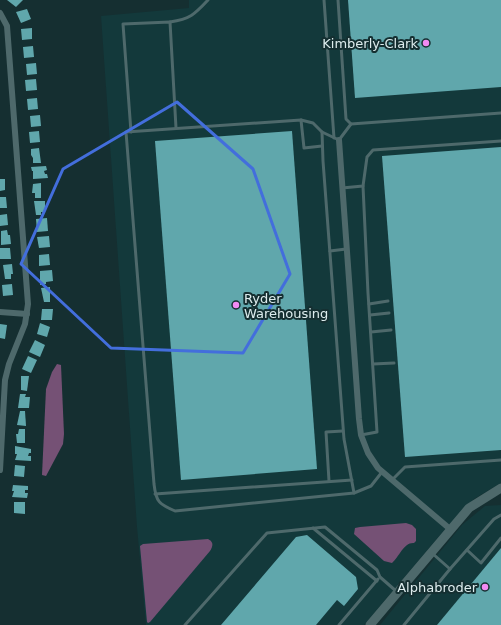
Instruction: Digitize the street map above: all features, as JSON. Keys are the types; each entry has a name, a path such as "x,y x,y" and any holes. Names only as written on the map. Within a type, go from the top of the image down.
{"street":[{"path":"0,13 7,26 28,304 25,324 9,364 5,380 0,470"},
{"path":"337,139 342,188 358,419 361,435 368,453 378,468 450,529"},
{"path":"0,312 27,314"},
{"path":"370,625 469,508 501,488"}],"lane":[{"path":"131,132 123,24 184,20 197,12 208,0"},
{"path":"324,0 337,139"},
{"path":"338,0 346,119 351,124"},
{"path":"170,22 176,128"},
{"path":"337,139 351,124 501,113"},
{"path":"337,139 322,132 314,123 301,120 126,132 155,494 164,506 175,511 354,493 371,486 383,472"},
{"path":"301,120 304,148 322,146"},
{"path":"322,132 344,431 354,493"},
{"path":"361,435 377,432 363,186 367,157 373,150 501,141"},
{"path":"342,188 363,186"},
{"path":"330,251 346,249"},
{"path":"369,304 388,301"},
{"path":"370,315 389,313"},
{"path":"371,332 391,330"},
{"path":"373,364 394,363"},
{"path":"329,481 326,432 344,431"},
{"path":"392,480 405,467 501,460"},
{"path":"155,494 352,480"},
{"path":"404,625 494,519 501,515"},
{"path":"185,625 267,533 325,527 377,570 380,577 397,592"},
{"path":"313,528 377,581"},
{"path":"467,550 481,562 501,538"},
{"path":"431,552 450,569"},
{"path":"339,625 380,577"}],"highlighted area":[{"path":"177,102 253,169 290,274 243,353 111,348 21,264 63,169"}],"shaded area":[{"path":"189,0 501,0 501,483 474,499 441,534 364,625 146,625 137,527 101,16 189,8"},
{"path":"57,364 61,365 64,434 63,444 46,476 42,475 46,389 52,372"},
{"path":"501,505 501,625 380,625 462,525 485,506"},
{"path":"406,523 412,525 416,529 416,541 404,547 392,563 384,561 354,534 355,528"},
{"path":"208,539 212,544 210,551 148,623 140,546 143,544"}],"building":[{"path":"7,0 23,0 16,7"},
{"name":"Kimberly-Clark","path":"348,0 501,0 501,87 355,98"},
{"path":"27,9 31,19 21,23 16,12"},
{"path":"32,28 32,39 22,40 21,29"},
{"path":"33,46 34,57 24,58 23,47"},
{"path":"36,63 37,74 27,75 26,64"},
{"path":"36,79 37,90 26,91 25,80"},
{"path":"37,98 38,109 28,110 27,99"},
{"path":"40,115 41,126 31,127 30,116"},
{"path":"39,131 40,142 30,143 29,132"},
{"name":"Ryder Warehousing","path":"292,131 317,469 181,480 155,141"},
{"path":"501,147 501,450 405,457 382,156"},
{"path":"39,148 41,163 33,163 31,149"},
{"path":"46,166 47,170 44,171 48,178 33,179 33,171 31,167"},
{"path":"0,179 5,179 5,190 0,191"},
{"path":"41,183 41,198 35,198 35,193 32,193 33,184"},
{"path":"0,197 6,197 7,208 0,208"},
{"path":"34,201 45,201 45,212 41,212 41,215 36,215"},
{"path":"7,214 8,225 0,226 0,215"},
{"path":"47,218 48,231 37,232 36,219"},
{"path":"7,230 8,235 10,235 11,244 1,245 1,231"},
{"path":"49,236 50,247 39,248 37,237"},
{"path":"0,248 10,248 11,259 0,259"},
{"path":"49,254 50,265 39,266 39,255"},
{"path":"12,264 13,274 11,274 11,279 5,279 3,265"},
{"path":"52,270 53,281 40,285 40,271"},
{"path":"12,284 13,295 3,296 2,285"},
{"path":"50,287 50,302 44,302 41,288"},
{"path":"42,309 53,309 52,320 41,320"},
{"path":"40,323 50,327 47,337 37,334"},
{"path":"0,324 7,325 5,339 0,338"},
{"path":"35,340 45,345 40,357 29,352"},
{"path":"28,356 37,360 31,373 22,369"},
{"path":"21,376 29,376 27,391 21,390"},
{"path":"20,394 26,394 25,397 30,397 29,408 18,408"},
{"path":"20,411 25,411 26,426 17,425"},
{"path":"19,429 25,429 25,443 17,443 16,434 18,434"},
{"path":"15,446 31,449 31,453 29,453 28,456 31,456 31,461 15,460 17,454 15,454"},
{"path":"15,465 25,466 24,477 14,476"},
{"path":"13,485 28,486 28,490 25,490 25,493 28,493 27,498 12,497 14,491 12,491"},
{"path":"14,502 25,502 25,514 14,513"},
{"path":"307,535 356,577 358,589 344,606 337,600 316,625 221,625 296,537"},
{"name":"Alphabroder","path":"501,548 501,625 437,625"}],"place":[{"name":"Kimberly-Clark","path":"426,43"},
{"name":"Ryder Warehousing","path":"236,305"},
{"name":"Alphabroder","path":"485,587"}]}
